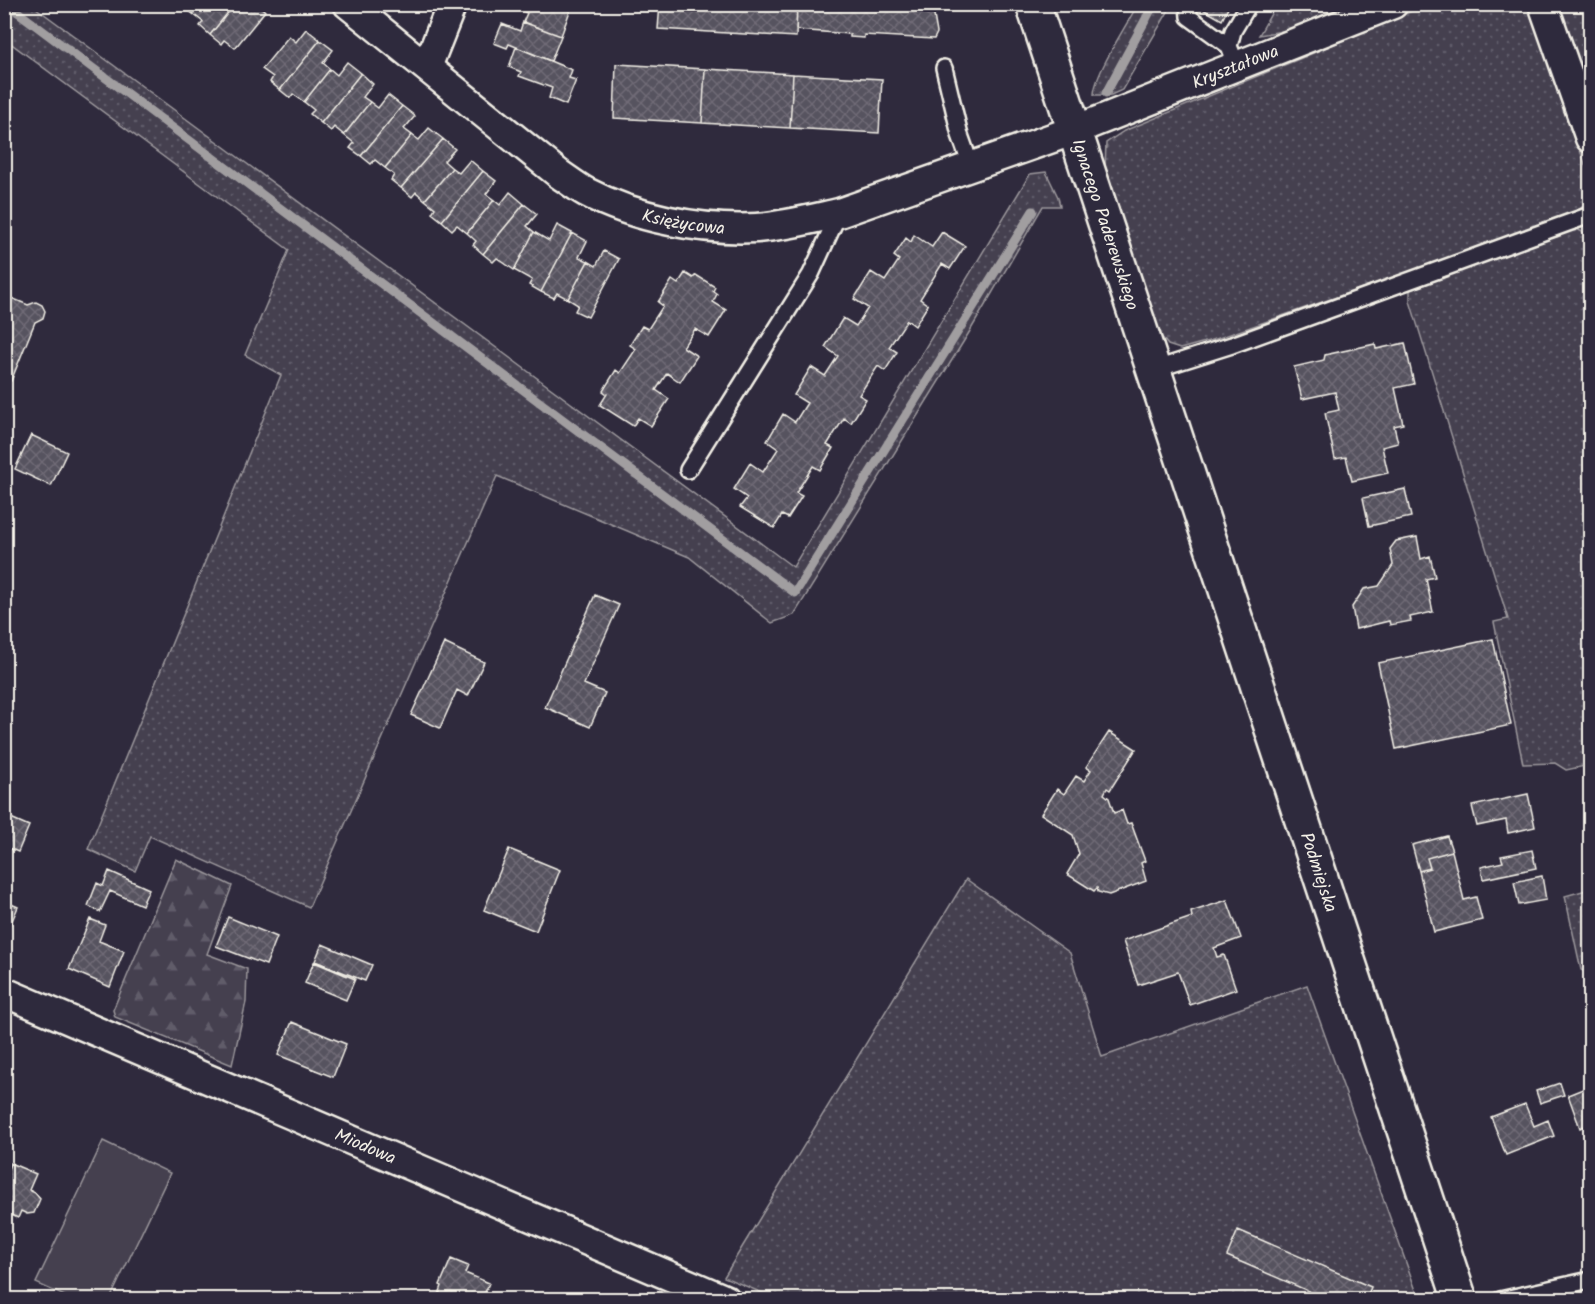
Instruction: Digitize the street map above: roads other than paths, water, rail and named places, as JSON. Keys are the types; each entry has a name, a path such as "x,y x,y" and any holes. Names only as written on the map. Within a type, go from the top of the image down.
{"street":[{"name":"Księżycowa","path":"348,4 559,174 587,192 625,208 667,221 714,227 757,228 799,222 839,213 1075,130"},
{"path":"428,67 452,4"},
{"name":"Ignacego Paderewskiego","path":"1033,4 1177,445"},
{"name":"Kryształowa","path":"1075,130 1233,56 1394,4"},
{"path":"1543,4 1590,138"},
{"name":"Podmiejska","path":"1177,445 1460,1299"},
{"name":"Miodowa","path":"4,992 726,1299"}],"lane":[{"path":"1188,4 1189,17 1233,56"},
{"path":"1233,56 1233,32 1249,4"},
{"path":"944,68 960,135 971,166"},
{"path":"688,470 811,274 839,213"},
{"path":"1153,370 1232,345 1590,214"},
{"path":"1500,1299 1590,1280"}],"waterway":[{"path":"7,4 795,593 1033,211"},
{"path":"1106,93 1154,4"}]}
